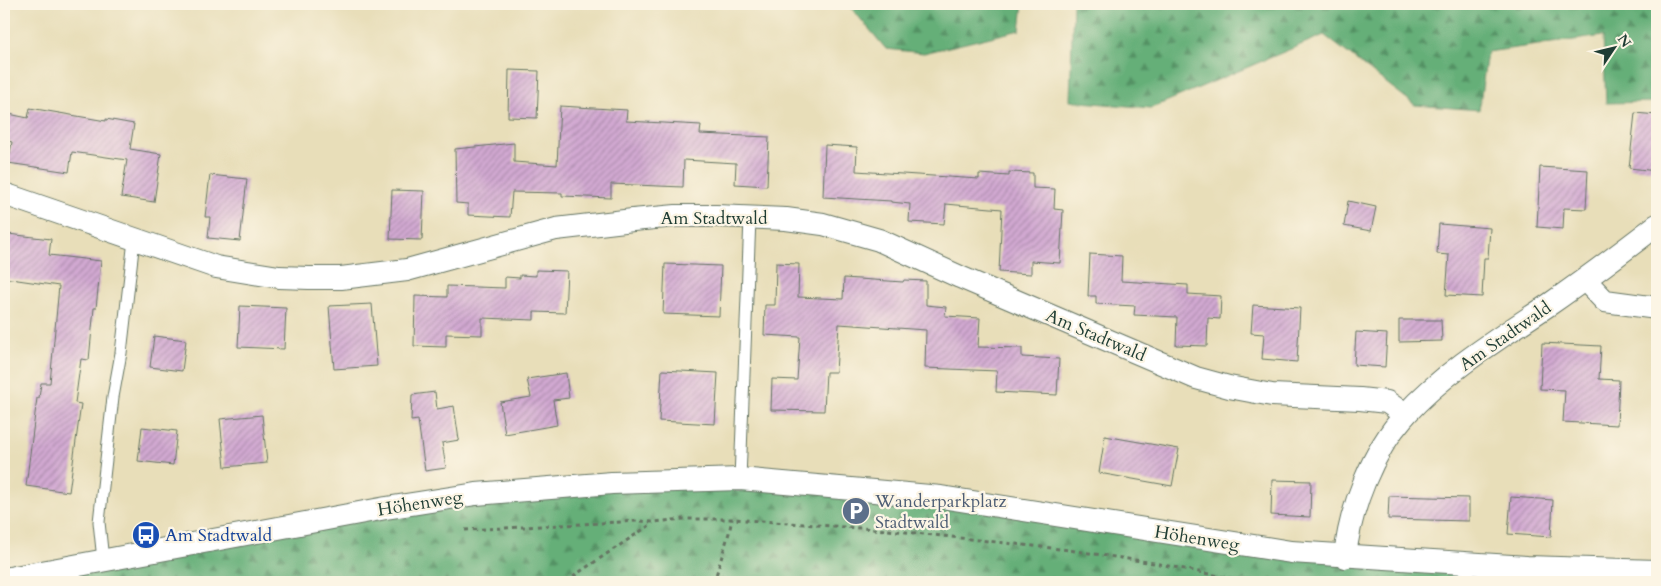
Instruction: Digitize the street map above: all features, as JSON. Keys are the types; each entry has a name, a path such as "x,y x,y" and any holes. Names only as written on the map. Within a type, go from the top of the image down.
{"street":[{"name":"Am Stadtwald","path":"4,194 216,267 279,277 309,278 341,278 407,270 556,229 676,216 786,218 823,224 879,240 969,281 1196,378 1229,387 1272,395 1387,402 1405,415"},
{"name":"Am Stadtwald","path":"1345,557 1347,533 1352,514 1363,487 1376,459 1405,415 1444,379 1502,336 1585,280 1657,225"},
{"path":"1585,280 1605,301 1657,308"},
{"name":"Höhenweg","path":"4,579 386,508 476,494 612,482 740,479 941,497 1281,551 1345,557 1527,567 1657,571"}],"lane":[{"path":"740,479 750,218"},
{"path":"103,560 99,522 113,396 121,353 134,240"}],"path":[{"path":"466,530 639,521 654,522 683,519 732,519 888,530 1069,550 1154,563 1249,582"},
{"path":"714,582 732,519"},
{"path":"568,582 578,573 654,522"}],"green space":[{"path":"848,4 1023,4 1020,30 924,53 886,49"},
{"path":"1073,4 1657,4 1657,102 1606,103 1603,36 1487,52 1479,110 1415,105 1324,35 1151,108 1070,101"},
{"path":"740,479 1291,552 1657,571 1657,582 4,582 386,508"}],"building":[{"path":"509,70 539,71 537,118 508,117"},
{"path":"560,106 627,110 626,121 701,125 700,134 769,137 767,186 735,184 736,163 684,160 683,187 611,184 611,198 562,196 562,193 512,192 510,217 468,215 468,204 456,203 455,149 514,143 514,162 557,165"},
{"path":"30,108 134,124 130,149 161,154 154,202 121,197 127,160 72,152 69,172 8,163 12,142 4,140 4,113 28,118"},
{"path":"1635,113 1657,115 1657,171 1629,168"},
{"path":"825,145 857,147 856,171 979,179 979,174 1009,176 1009,172 1033,173 1033,188 1055,189 1054,209 1063,210 1060,263 1031,261 1031,274 999,272 1002,209 946,204 944,224 909,222 910,204 823,197"},
{"path":"1540,167 1588,170 1586,209 1564,208 1563,229 1537,227"},
{"path":"210,175 247,179 240,241 208,238 210,217 205,217"},
{"path":"392,190 424,191 422,240 390,239"},
{"path":"1348,201 1376,207 1371,231 1344,226"},
{"path":"1439,224 1490,228 1488,258 1484,258 1482,297 1446,295 1449,255 1437,254"},
{"path":"8,234 51,239 49,255 101,261 89,360 81,359 75,403 81,404 69,492 26,486 37,398 39,398 41,383 50,383 59,286 4,278"},
{"path":"1090,254 1122,256 1121,281 1188,285 1188,294 1221,296 1220,319 1208,318 1207,346 1176,345 1177,317 1134,315 1135,306 1096,304 1096,296 1088,296"},
{"path":"776,263 799,264 798,297 843,299 844,278 903,282 904,280 926,281 926,305 946,307 945,316 980,318 978,347 1022,348 1022,357 1059,359 1057,395 996,392 997,371 925,368 926,330 839,324 836,372 826,372 824,411 771,410 772,379 797,380 800,337 764,335 765,305 775,305"},
{"path":"665,264 721,266 719,316 663,314"},
{"path":"536,270 567,271 565,313 534,312 534,320 482,318 482,335 446,334 446,347 414,346 415,296 447,297 447,286 505,288 505,277 520,278 520,275 536,276"},
{"path":"372,304 377,366 334,369 329,306"},
{"path":"1253,305 1300,308 1297,362 1262,359 1264,334 1251,333"},
{"path":"240,306 286,308 284,349 238,347"},
{"path":"1399,320 1441,320 1442,341 1399,342"},
{"path":"1356,332 1387,334 1385,367 1354,365"},
{"path":"154,336 186,340 182,371 150,367"},
{"path":"1542,343 1601,346 1599,379 1619,380 1617,425 1563,422 1565,390 1540,389"},
{"path":"662,370 718,373 715,424 659,421"},
{"path":"566,373 569,398 553,400 557,425 505,434 500,402 531,397 527,379"},
{"path":"435,392 437,409 454,406 459,440 442,443 446,468 425,471 418,420 411,421 412,395"},
{"path":"262,415 267,463 225,467 220,419"},
{"path":"142,427 177,431 173,465 138,461"},
{"path":"1105,436 1179,449 1172,486 1099,473"},
{"path":"1272,480 1311,481 1310,517 1271,515"},
{"path":"1389,496 1469,498 1469,521 1388,519"},
{"path":"1511,497 1553,500 1551,537 1508,534"}],"place":[{"name":"Wanderparkplatz Stadtwald","path":"856,511"},
{"name":"Am Stadtwald","path":"146,535"}]}
